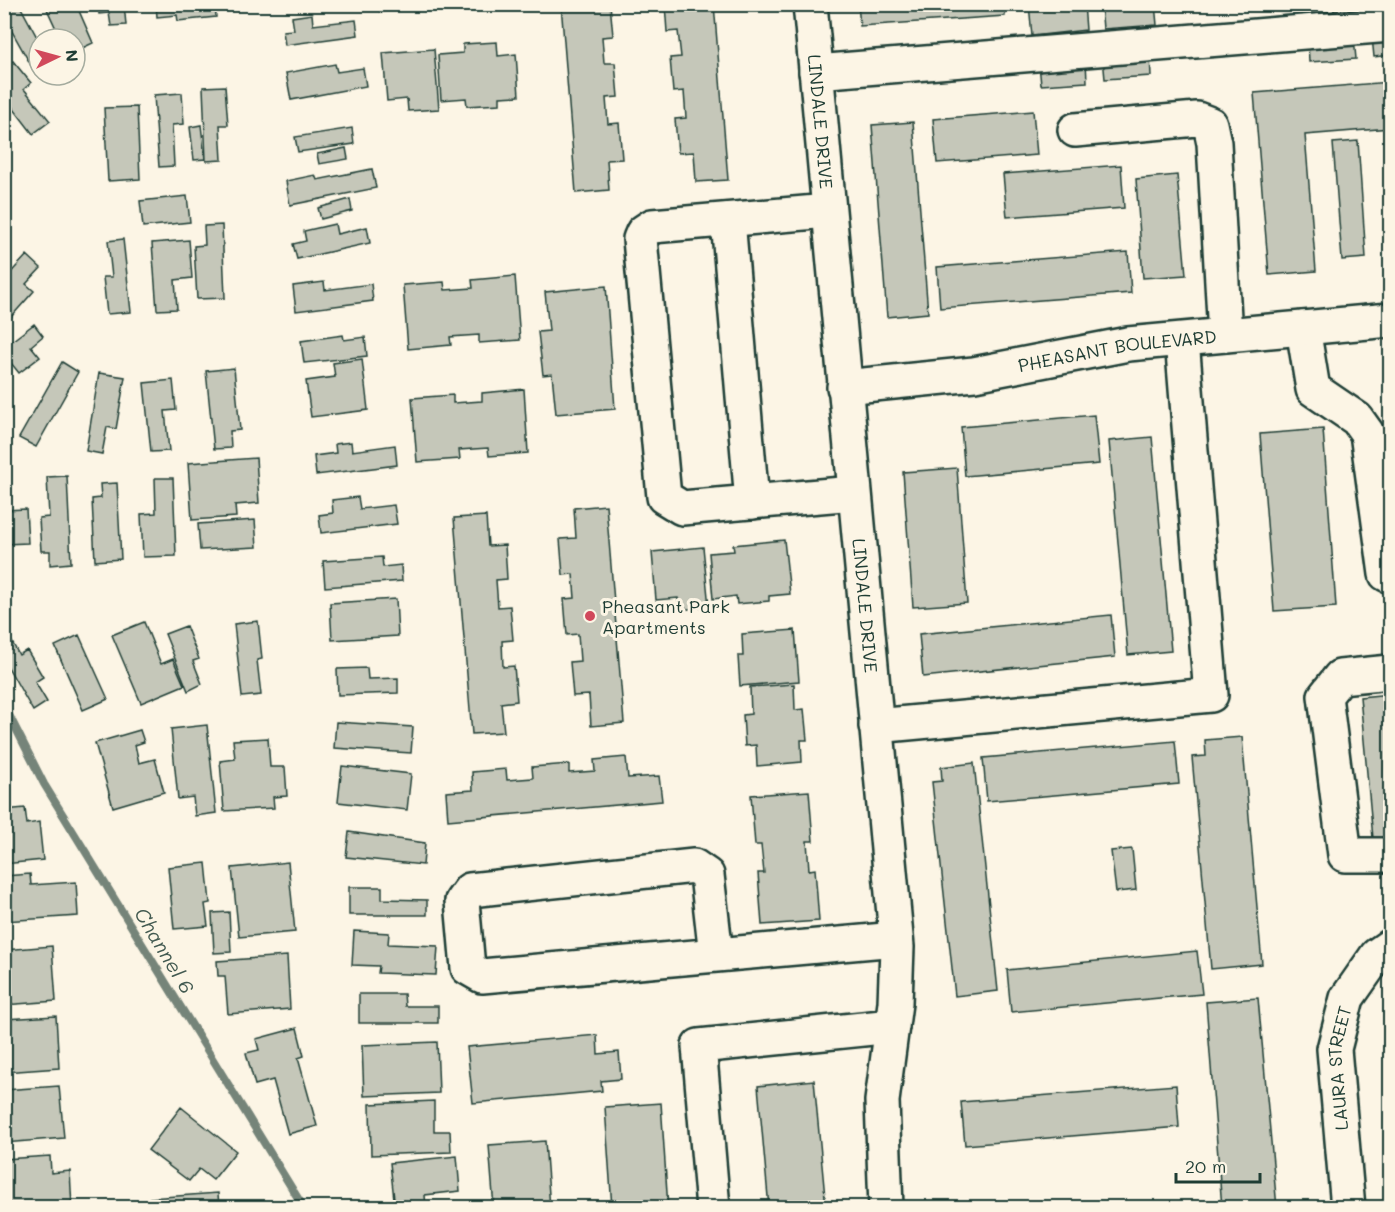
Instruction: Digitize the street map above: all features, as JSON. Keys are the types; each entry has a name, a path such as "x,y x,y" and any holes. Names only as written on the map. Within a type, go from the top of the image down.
{"street":[{"name":"LINDALE DRIVE","path":"810,4 896,939 892,1026 882,1101 886,1208"},
{"path":"816,72 1390,25"},
{"path":"1075,130 1197,119 1210,124 1215,155 1225,335"},
{"path":"828,211 652,226 644,232 640,239 664,497 682,508 854,493"},
{"path":"728,220 752,502"},
{"name":"PHEASANT BOULEVARD","path":"844,387 974,374 1128,344 1390,320"},
{"path":"1303,328 1313,389 1357,419 1367,433 1386,574 1390,576"},
{"path":"876,726 1211,695 1182,340"},
{"path":"1390,672 1340,677 1325,696 1346,855 1390,855"},
{"path":"716,955 707,875 694,866 470,890 462,901 468,968 482,976 896,939"},
{"name":"LAURA STREET","path":"1348,1208 1334,1049 1347,998 1377,956 1390,946"},
{"path":"713,1208 699,1046 892,1026"}],"building":[{"path":"4,4 19,4 31,27 27,27 27,58 4,17"},
{"path":"57,4 76,4 86,27 55,27 47,9"},
{"path":"98,4 124,4 126,25 111,26 109,13 99,14"},
{"path":"156,4 215,4 216,17 178,21 177,15 157,17"},
{"path":"379,4 432,4 432,6 380,12"},
{"path":"561,4 610,4 613,36 602,37 604,63 615,63 618,97 606,98 608,124 619,123 622,159 607,160 609,190 576,193"},
{"path":"665,4 714,4 728,180 696,182 694,152 678,153 675,119 686,118 684,91 673,92 670,58 681,57 678,31 667,32"},
{"path":"858,4 1005,4 1005,16 860,26"},
{"path":"1029,4 1084,4 1086,30 1032,36"},
{"path":"1101,4 1155,4 1157,25 1103,29"},
{"path":"1333,4 1390,4 1390,7 1334,11"},
{"path":"312,14 313,25 356,20 358,35 285,45 283,31 294,30 292,17"},
{"path":"87,29 93,43 87,46"},
{"path":"1390,35 1390,55 1374,57 1372,37"},
{"path":"1354,38 1356,59 1309,62 1308,42"},
{"path":"497,42 498,56 516,54 519,96 500,97 500,104 467,106 466,98 441,100 438,55 463,53 463,44"},
{"path":"434,49 439,109 408,111 407,99 387,101 383,53"},
{"path":"1150,55 1151,76 1105,79 1103,58"},
{"path":"13,61 27,78 27,86 24,89 50,121 33,134 4,96 4,67"},
{"path":"1086,61 1087,82 1041,85 1039,64"},
{"path":"335,64 337,72 363,68 366,86 291,100 286,73"},
{"path":"1390,82 1390,128 1305,135 1316,271 1269,275 1254,93"},
{"path":"225,86 228,125 220,125 222,160 206,161 203,87"},
{"path":"182,93 184,124 172,125 174,166 159,167 154,95"},
{"path":"137,107 140,179 108,181 104,108"},
{"path":"1033,111 1037,155 937,163 933,119"},
{"path":"913,122 928,313 887,317 872,125"},
{"path":"201,125 205,159 194,160 190,127"},
{"path":"352,128 354,144 298,152 295,137"},
{"path":"1358,141 1366,258 1342,260 1333,143"},
{"path":"346,148 348,159 319,164 317,154"},
{"path":"1121,165 1124,208 1007,217 1003,174"},
{"path":"372,169 376,188 290,205 286,181 315,175 317,180"},
{"path":"1177,175 1186,275 1143,278 1136,179"},
{"path":"187,196 190,222 143,227 140,201"},
{"path":"350,199 352,211 321,219 318,208"},
{"path":"335,224 337,234 367,227 370,243 297,259 293,244 306,241 304,231"},
{"path":"222,225 225,298 197,299 194,246 205,245 204,226"},
{"path":"123,239 131,312 107,314 103,277 112,277 108,241"},
{"path":"189,240 192,278 175,280 177,309 157,310 152,243"},
{"path":"1128,252 1131,293 940,308 937,267"},
{"path":"27,255 41,268 26,284 34,291 11,317 4,311 4,280"},
{"path":"515,276 520,340 479,343 479,335 450,337 451,345 408,349 403,285 444,282 445,290 473,288 472,280"},
{"path":"324,282 325,290 371,284 373,301 296,311 293,286"},
{"path":"606,286 615,409 556,414 552,374 543,375 538,332 549,331 545,292"},
{"path":"34,324 43,336 31,346 40,357 19,373 11,363 4,369 4,347"},
{"path":"343,335 344,340 365,337 367,356 304,363 301,341"},
{"path":"362,359 368,410 311,417 306,381 335,377 333,363"},
{"path":"62,362 78,372 36,447 19,438"},
{"path":"234,368 240,430 230,431 231,448 214,449 206,371"},
{"path":"99,373 125,377 116,429 107,427 102,454 86,451"},
{"path":"173,380 176,410 165,411 169,451 151,452 144,383"},
{"path":"524,389 528,453 489,456 488,448 459,450 460,459 417,462 412,398 453,395 453,403 482,401 482,393"},
{"path":"1094,415 1099,464 965,476 961,427"},
{"path":"1323,429 1336,607 1274,611 1260,434"},
{"path":"1152,437 1171,651 1128,655 1109,441"},
{"path":"351,442 352,451 395,445 397,465 316,475 314,456 336,453 335,444"},
{"path":"256,458 259,503 235,505 236,517 192,520 188,463"},
{"path":"957,468 967,603 913,607 903,472"},
{"path":"67,476 71,563 50,565 50,551 41,551 39,518 49,517 47,477"},
{"path":"155,478 173,478 176,556 143,557 141,514 156,513"},
{"path":"117,483 121,559 95,561 92,499 101,498 100,484"},
{"path":"358,497 360,509 394,505 397,524 321,533 319,515 333,513 332,500"},
{"name":"Pheasant Park Apartments","path":"606,505 624,723 591,726 589,695 573,696 570,662 580,661 578,634 567,635 564,599 575,598 573,574 563,575 560,539 576,538 574,508"},
{"path":"26,509 28,543 4,544 4,510"},
{"path":"486,516 488,546 505,545 507,579 496,580 498,607 510,606 513,640 502,641 503,667 514,666 517,701 501,703 504,732 472,734 454,518"},
{"path":"255,520 257,547 200,550 198,524"},
{"name":"Pheasant Park Apartments","path":"784,540 790,594 769,596 769,601 737,604 736,596 713,599 709,553 734,551 733,545"},
{"name":"Pheasant Park Apartments","path":"703,547 709,607 679,610 678,598 656,600 652,552"},
{"path":"382,557 383,567 401,565 402,581 325,587 323,561"},
{"path":"396,599 398,636 332,640 330,603"},
{"path":"1111,615 1115,657 923,677 919,634"},
{"path":"258,621 262,659 257,660 261,695 242,697 234,624"},
{"path":"144,622 161,664 173,659 184,685 141,703 112,635"},
{"path":"186,626 199,659 193,661 202,684 188,691 165,634"},
{"name":"Pheasant Park Apartments","path":"795,630 799,681 740,686 738,656 743,656 742,634"},
{"path":"79,635 108,699 83,710 55,646"},
{"path":"12,642 19,655 27,650 43,677 35,682 47,702 33,711 4,660 4,646"},
{"path":"367,668 368,679 398,678 398,693 338,695 337,669"},
{"name":"Pheasant Park Apartments","path":"794,684 795,710 804,709 807,740 801,740 802,762 757,766 756,745 745,746 743,715 751,714 750,687"},
{"path":"1390,694 1390,848 1374,849 1360,697"},
{"path":"336,722 413,727 411,753 334,748"},
{"path":"207,725 216,813 195,816 193,797 178,799 171,729"},
{"path":"140,730 144,742 135,745 139,763 155,759 164,792 113,807 95,743"},
{"path":"1242,737 1262,964 1211,969 1192,757 1206,756 1205,740"},
{"path":"268,738 270,767 285,767 287,796 273,797 274,808 224,811 220,761 235,759 233,740"},
{"path":"1175,741 1179,784 987,801 983,758"},
{"path":"626,757 628,778 659,776 662,801 448,820 446,792 473,790 472,772 506,769 507,780 533,778 532,767 569,764 569,773 595,771 594,760"},
{"path":"974,763 998,991 955,996 932,782 942,781 941,767"},
{"path":"342,766 411,774 407,810 338,802"},
{"path":"809,791 813,841 807,841 809,870 815,869 819,921 762,925 758,873 764,873 761,845 755,845 751,795"},
{"path":"25,808 27,824 39,822 43,860 4,864 4,810"},
{"path":"349,832 425,843 423,865 346,857"},
{"path":"1132,849 1136,890 1116,892 1111,851"},
{"path":"288,862 295,932 239,937 232,868"},
{"path":"206,863 210,903 205,904 208,926 174,929 168,867"},
{"path":"30,874 31,885 76,882 78,916 4,921 4,876"},
{"path":"349,887 382,887 382,899 427,900 427,915 349,915"},
{"path":"229,912 231,952 214,953 212,913"},
{"path":"354,931 389,933 388,944 438,946 436,975 378,973 379,966 352,965"},
{"path":"52,946 56,1001 4,1005 4,950"},
{"path":"1197,951 1202,994 1011,1012 1007,970"},
{"path":"287,956 290,1009 228,1014 225,976 218,976 217,961"},
{"path":"359,994 404,994 405,1006 438,1006 438,1023 359,1023"},
{"path":"1258,998 1277,1208 1222,1208 1206,1002"},
{"path":"56,1016 59,1068 4,1072 4,1019"},
{"path":"297,1028 304,1056 298,1058 317,1126 288,1134 273,1080 255,1085 246,1053 259,1050 256,1039"},
{"path":"597,1035 598,1054 619,1052 621,1079 601,1081 602,1091 473,1103 467,1047"},
{"path":"437,1042 439,1093 364,1096 362,1045"},
{"path":"814,1080 826,1208 769,1208 758,1086"},
{"path":"1176,1085 1179,1127 965,1145 961,1102"},
{"path":"59,1086 64,1138 4,1143 4,1090"},
{"path":"434,1101 434,1131 450,1131 451,1152 371,1155 370,1104"},
{"path":"661,1103 668,1208 612,1208 605,1107"},
{"path":"181,1107 236,1151 213,1180 199,1169 189,1181 148,1150"},
{"path":"545,1141 550,1208 494,1208 489,1145"},
{"path":"50,1156 51,1173 70,1171 72,1208 5,1208 4,1159"},
{"path":"457,1156 460,1191 425,1195 426,1208 395,1208 390,1163"},
{"path":"218,1193 219,1208 151,1208 150,1198"}],"waterway":[{"name":"Channel 6","path":"4,705 44,784 304,1208"}],"place":[{"name":"Pheasant Park Apartments","path":"590,616"}]}
